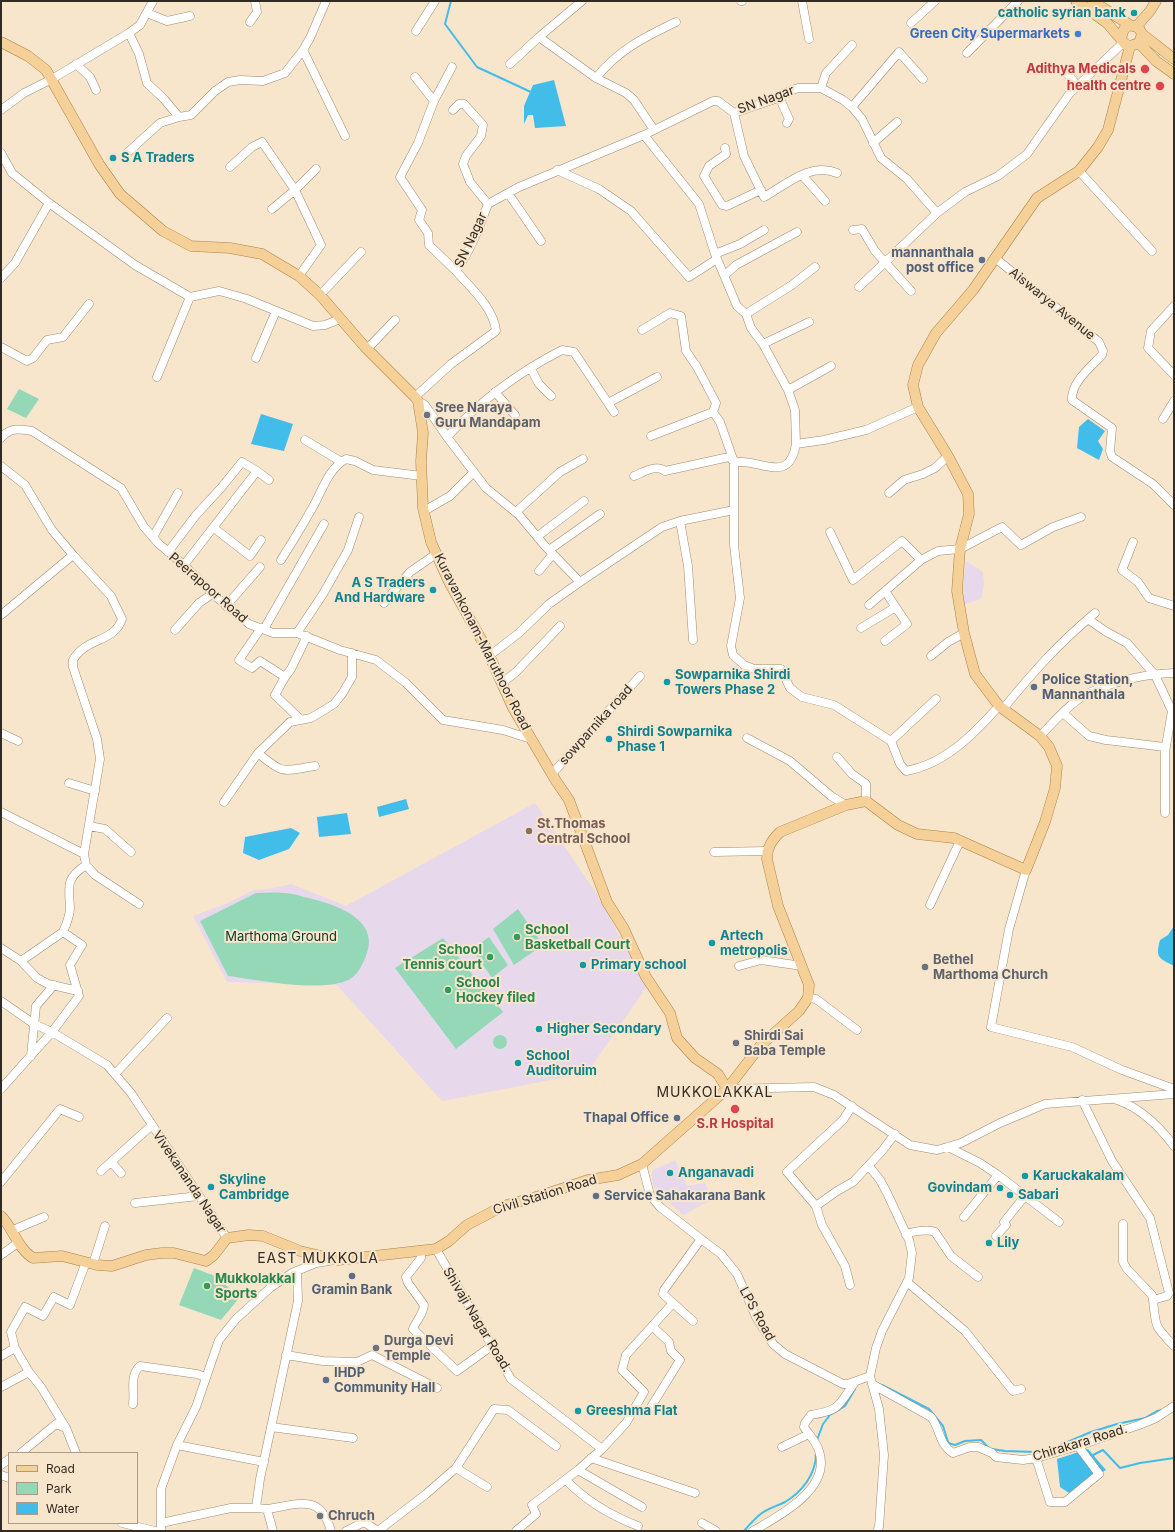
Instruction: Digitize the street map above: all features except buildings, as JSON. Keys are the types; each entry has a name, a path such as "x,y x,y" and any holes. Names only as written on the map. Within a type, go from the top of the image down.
{"main road":[{"path":"1076,1 1107,23 1174,59"},
{"path":"1092,1 1132,36 1156,61 1174,74"},
{"path":"808,998 809,985 778,906 767,851 773,840 780,832 846,805 866,801 898,825 917,834 954,838 1026,870 1044,822 1055,788 1057,766 1049,747 1040,736 1001,708 975,674 964,633 957,591 960,549 969,514 968,494 948,456 918,407 913,385 918,365 936,333 973,290 996,258 1008,238 1038,198 1079,171 1098,147 1108,130 1132,36 1156,1"},
{"path":"1,42 38,63 46,70 99,164 120,194 163,231 191,246 230,248 262,254 299,276 320,295 367,349 417,399"},
{"name":"Kuravankonam-Maruthoor Road","path":"417,399 423,434 422,476 424,511 431,542 436,554 449,582 489,656 513,708 569,800 607,902 624,929 646,977 670,1013 677,1038 695,1058 718,1074 727,1089"},
{"name":"Civil Station Road","path":"436,1249 449,1241 467,1225 503,1206 544,1196 588,1180 618,1175 642,1164 727,1089 761,1045 799,1011 808,998"},
{"path":"1,1216 13,1230 28,1255 33,1258 62,1256 90,1263 112,1266 146,1255 162,1253 174,1253 206,1261 214,1255 227,1238 249,1235 263,1236 300,1251 338,1260 436,1249"}],"street":[{"path":"1,110 24,93 52,80 129,33 140,25 148,13 153,1"},
{"path":"250,22 257,12 255,1"},
{"path":"126,154 160,123 190,115 215,91 228,82 240,80 263,81 285,73 303,50 310,38 326,1"},
{"path":"416,31 435,1"},
{"path":"510,64 539,37 582,1"},
{"path":"802,1 809,39"},
{"path":"911,23 935,1"},
{"path":"967,52 1018,1"},
{"path":"148,13 167,21 190,16"},
{"path":"596,78 613,58 622,51 676,22"},
{"path":"129,33 138,54 147,83 164,99 179,117"},
{"path":"859,288 884,262 937,213 965,192 998,176 1027,154 1070,93 1132,36"},
{"path":"539,37 596,78 626,93 634,100 654,130"},
{"path":"821,88 826,73 852,45"},
{"path":"303,50 345,136"},
{"path":"852,107 899,52 923,79"},
{"path":"76,64 90,77 96,90"},
{"path":"452,67 434,101 418,143 400,178 422,210 419,220 428,233 429,245 456,271"},
{"path":"1069,76 1078,86"},
{"path":"415,77 434,101"},
{"name":"SN Nagar","path":"417,399 451,364 496,330 492,316 456,271 466,257 474,241 488,204 557,170 644,135 713,100 718,101 734,113 778,98 782,94 798,88 821,88 843,100 852,107 862,119 881,158 907,179 937,213"},
{"path":"782,94 780,99 789,119 787,123"},
{"path":"454,110 459,104 464,104 483,125 481,136 466,156 463,164 470,182 488,204"},
{"path":"734,113 744,156 764,197 810,170 821,168 837,173"},
{"path":"873,143 897,122"},
{"path":"644,135 699,204 716,257 737,306 746,314 751,328 763,344 788,390 795,410 796,444 794,454 786,466 778,468 744,461 734,462"},
{"path":"230,167 252,147 262,142 295,190 321,245 299,276"},
{"path":"725,148 726,154 709,166 704,176 722,205 727,206 761,190"},
{"path":"1,153 12,173 49,203 135,264 190,297 219,291 247,299 313,326 325,325 340,319"},
{"path":"272,208 295,190 316,169"},
{"path":"557,170 599,189 631,210 689,277 716,257 764,230"},
{"path":"1079,171 1152,251"},
{"path":"802,175 824,201"},
{"path":"508,193 541,241"},
{"path":"1,278 15,263 49,203"},
{"path":"853,230 862,229 884,262 911,291"},
{"path":"725,275 736,265 797,232"},
{"path":"320,295 361,252"},
{"name":"Aiswarya Avenue","path":"996,258 1099,342 1103,351 1102,355 1071,392 1072,400 1112,428 1110,451 1112,457 1153,484 1174,505"},
{"path":"746,314 792,285 816,267"},
{"path":"158,377 190,297"},
{"path":"1,347 27,361 33,358 47,340 63,337 89,304"},
{"path":"1174,306 1151,331 1148,348 1174,375"},
{"path":"256,358 276,311"},
{"path":"642,330 670,313 681,316 686,351 697,367 716,403 713,412"},
{"path":"367,349 395,320"},
{"path":"763,344 808,322"},
{"path":"446,437 463,420 496,392 562,350 572,350 614,412"},
{"path":"788,390 831,366"},
{"path":"531,369 539,384 551,396"},
{"path":"608,403 657,377"},
{"path":"496,392 515,415"},
{"path":"417,399 425,405 446,437 486,488 516,512 580,582"},
{"path":"1163,420 1174,401"},
{"path":"796,444 824,440 866,430 918,407"},
{"path":"651,436 713,412"},
{"path":"713,412 720,422 734,462 734,545 740,598 731,646 733,654 744,665 754,668 781,669 790,688 802,697 834,705 891,741 900,764 906,771 924,767 938,761 967,740 1001,708 1065,638 1095,613"},
{"name":"Peerapoor Road","path":"1,438 6,432 15,429 32,431 121,488 136,514 153,537 184,565 212,594 249,624 273,633 297,633 376,660 386,666 406,683 443,720 503,730 531,739"},
{"path":"305,440 340,461"},
{"path":"889,493 904,480 923,474 934,468 948,456"},
{"path":"634,476 655,468 661,468 665,471 729,457 734,462"},
{"path":"281,560 311,511 325,483 340,461 346,459 355,461 373,470 422,476"},
{"path":"516,512 560,472 584,459"},
{"path":"168,552 196,515 242,462 258,471 269,480"},
{"path":"1,466 25,485 52,530 111,596 122,619 119,627 112,633 87,644 73,660 73,667 97,739 100,759 84,854 86,865 95,875 139,904"},
{"path":"184,565 258,471"},
{"path":"424,511 450,496 474,472"},
{"path":"153,537 178,493"},
{"path":"538,536 584,501"},
{"path":"489,656 519,633 550,604 662,527 734,510"},
{"path":"539,571 551,552 600,514"},
{"path":"869,604 921,560 938,551 960,549 1002,527 1021,545 1053,527 1081,516"},
{"path":"297,633 323,594 348,550 352,534 360,517"},
{"path":"680,522 688,566 693,640"},
{"path":"285,677 260,661 252,668 239,660 262,629 324,524"},
{"path":"214,528 250,556 261,540"},
{"path":"830,532 853,580 902,541 921,560"},
{"path":"1133,542 1122,570 1138,582 1149,598 1174,606"},
{"path":"384,603 410,572 436,554"},
{"path":"1,615 73,555"},
{"path":"226,606 260,567"},
{"path":"885,591 894,608 907,624 885,641"},
{"path":"175,630 198,603 212,594"},
{"path":"861,628 894,608"},
{"path":"1088,619 1104,631 1127,643 1155,675 1173,712 1165,747 1165,813"},
{"path":"502,683 516,672 560,626"},
{"path":"932,656 948,642 964,633"},
{"path":"300,719 275,695 291,669 307,636"},
{"path":"224,802 258,753 290,722 310,718 334,704 352,677 352,653"},
{"path":"1040,736 1063,713 1090,693 1132,678 1174,674"},
{"name":"sowparnika road","path":"552,774 640,676"},
{"path":"891,741 936,699"},
{"path":"1063,713 1089,736 1106,740 1165,747"},
{"path":"1,733 18,741"},
{"path":"747,738 790,761 832,796 846,805"},
{"path":"258,753 279,770 286,771 315,766"},
{"path":"836,757 852,774 866,784 866,801"},
{"path":"69,784 95,791"},
{"path":"1,812 84,854"},
{"path":"89,826 105,829 131,852"},
{"path":"930,905 960,841"},
{"path":"714,852 767,851"},
{"path":"22,961 63,932 70,908 68,902 70,880 72,875 86,865"},
{"path":"1026,870 1009,929 991,1027 1072,1047 1122,1070 1174,1089"},
{"path":"1,1089 52,1032 79,996 70,965 82,945 63,932"},
{"path":"1,948 22,961 37,978 48,984 78,991"},
{"path":"739,966 761,960 802,966"},
{"path":"31,1056 36,1006 54,985"},
{"path":"808,998 816,999 857,1030"},
{"name":"Vivekananda Nagar","path":"1,1001 34,1024 52,1032 107,1065 131,1093 227,1238"},
{"path":"115,1074 167,1018"},
{"path":"727,1089 814,1087 834,1095 910,1145 938,1150 1045,1104 1174,1094"},
{"path":"1112,1098 1124,1102 1149,1118 1161,1128 1174,1146"},
{"path":"1082,1100 1112,1161 1150,1218 1169,1292 1169,1295 1153,1300"},
{"path":"850,1285 845,1266 822,1225 816,1206 787,1172 843,1120 852,1106"},
{"path":"1,1182 60,1109 79,1117"},
{"path":"101,1171 152,1126"},
{"path":"816,1206 836,1191 853,1182 869,1166 894,1134"},
{"path":"948,1147 980,1162 1059,1222"},
{"path":"111,1162 121,1173"},
{"name":"LPS Road","path":"642,1164 650,1195 660,1207 721,1254 737,1274 756,1317 773,1344 786,1354 843,1384 870,1376"},
{"path":"869,1166 880,1180 906,1235 912,1253 912,1265 907,1282 882,1331 870,1376 879,1409 884,1455 879,1527 877,1531"},
{"path":"964,1217 998,1175"},
{"path":"135,1203 199,1196"},
{"path":"996,1236 1006,1225 1004,1222 1025,1196"},
{"path":"13,1230 44,1217"},
{"path":"1123,1224 1123,1262 1127,1269 1152,1295 1155,1325 1174,1346"},
{"path":"76,1452 66,1428 42,1387 29,1372 15,1348 11,1332 25,1307 43,1316 54,1297 70,1305 90,1263 105,1226"},
{"path":"906,1235 909,1233 927,1230 935,1232 951,1256 978,1278"},
{"path":"693,1322 663,1294 664,1290 701,1239"},
{"path":"1,1255 19,1242"},
{"name":"Shivaji Nagar Road.","path":"436,1249 512,1379 602,1449"},
{"path":"421,1250 421,1258 406,1277 408,1283 424,1305 424,1309 416,1321 413,1329 457,1371 493,1345"},
{"path":"332,1531 325,1514 318,1506 309,1503 267,1509 231,1508 161,1527 161,1489 177,1445 196,1407 205,1377 219,1340 236,1319 270,1288 297,1271 316,1263 338,1260"},
{"path":"256,1508 271,1427 298,1301 297,1271"},
{"path":"907,1282 965,1331 1003,1377 1009,1388 1013,1391 1021,1389"},
{"path":"516,1531 536,1514 532,1505 578,1470 602,1449 626,1423 644,1392 622,1370 626,1355 673,1303"},
{"path":"651,1407 680,1360 671,1351 669,1342 652,1326"},
{"path":"1,1356 15,1348"},
{"path":"286,1356 323,1361 357,1362 372,1355 437,1388"},
{"path":"133,1404 134,1398 132,1390 134,1378 140,1366 197,1374 205,1377"},
{"path":"1,1387 29,1372"},
{"path":"753,1531 800,1501 813,1486 820,1469 821,1457 819,1450 804,1427 808,1417 837,1408 856,1381"},
{"name":"Chirakara Road.","path":"872,1384 931,1417 936,1423 943,1444 953,1453 970,1447 978,1447 992,1453 996,1457 1023,1460 1036,1458 1078,1446 1156,1418 1174,1406"},
{"path":"346,1531 364,1522 378,1531 426,1494 456,1468 494,1409 498,1408 508,1410 556,1446"},
{"path":"22,1452 56,1424 66,1428"},
{"path":"271,1427 353,1438"},
{"path":"782,1446 809,1434"},
{"path":"177,1445 264,1462"},
{"path":"1036,1458 1050,1502 1065,1502 1099,1474 1078,1446"},
{"path":"591,1458 695,1493"},
{"path":"456,1468 487,1486"},
{"path":"578,1470 642,1507"},
{"path":"566,1480 575,1489 620,1519 638,1526"},
{"path":"267,1509 273,1531"},
{"path":"126,1524 155,1531"},
{"path":"702,1524 716,1531"}],"shaded area":[{"path":"966,561 983,572 984,584 981,599 961,605"},
{"path":"535,803 596,893 647,986 587,1073 442,1101 337,985 227,982 193,916 228,903 254,890 270,889 291,884 346,906"},
{"path":"675,1160 687,1186 705,1183 713,1199 683,1215 656,1191 652,1180 652,1171"}],"green space":[{"path":"19,389 39,399 26,418 7,409"},
{"name":"Marthoma Ground","path":"256,893 288,893 328,903 352,914 361,922 367,932 369,943 366,956 356,974 346,981 319,985 287,984 228,976 200,921"},
{"name":"School Basketball Court","path":"518,909 543,945 514,965 493,929"},
{"name":"School Tennis court","path":"489,937 508,965 492,978 472,949"},
{"name":"School Hockey filed","path":"443,938 503,1012 456,1049 395,968"},
{"path":"500,1035 505,1037 507,1042 505,1047 500,1049 495,1047 493,1042 495,1037"},
{"name":"Mukkolakkal Sports","path":"194,1268 215,1276 240,1297 221,1320 179,1305"}],"water":[{"path":"554,80 566,126 535,128 533,115 528,115 524,124 524,106 533,85"},
{"path":"261,414 293,424 284,451 251,444"},
{"path":"1088,419 1105,431 1098,441 1103,449 1099,460 1077,448 1079,427"},
{"path":"406,799 409,809 379,817 377,807"},
{"path":"347,813 351,834 319,837 317,817"},
{"path":"291,828 300,833 289,849 259,860 243,853 245,837"},
{"path":"1174,926 1174,966 1162,959 1158,954 1158,951 1160,940 1168,935"},
{"path":"1088,1449 1106,1470 1069,1493 1060,1487 1057,1459"}],"waterway":[{"path":"451,1 445,24 477,67 533,93"},
{"path":"882,1385 929,1409 943,1426 948,1442 951,1444 955,1445 965,1441 981,1440 988,1447"},
{"path":"817,1440 823,1424 830,1415 845,1406 855,1389"},
{"path":"992,1449 1037,1452 1051,1449 1091,1432 1117,1424 1145,1418 1157,1411 1162,1410"},
{"path":"1091,1456 1103,1450 1120,1468 1140,1463 1174,1458"},
{"path":"744,1531 762,1513 785,1502 802,1488 814,1469 816,1454"}],"place":[{"name":"catholic syrian bank","path":"1134,13"},
{"name":"Green City Supermarkets","path":"1078,34"},
{"name":"Adithya Medicals","path":"1145,69"},
{"name":"health centre","path":"1160,86"},
{"name":"S A Traders","path":"113,158"},
{"name":"mannanthala post office","path":"982,260"},
{"name":"Sree Naraya Guru Mandapam","path":"427,415"},
{"name":"A S Traders And Hardware","path":"433,590"},
{"name":"Sowparnika Shirdi Towers Phase 2","path":"667,682"},
{"name":"Police Station, Mannanthala","path":"1034,687"},
{"name":"Shirdi Sowparnika Phase 1","path":"609,739"},
{"name":"St.Thomas Central School","path":"529,831"},
{"name":"School Basketball Court","path":"517,937"},
{"name":"Artech metropolis","path":"712,943"},
{"name":"School Tennis court","path":"490,957"},
{"name":"Primary school","path":"583,965"},
{"name":"Bethel Marthoma Church","path":"925,967"},
{"name":"School Hockey filed","path":"448,990"},
{"name":"Higher Secondary","path":"539,1029"},
{"name":"Shirdi Sai Baba Temple","path":"736,1043"},
{"name":"School Auditoruim","path":"518,1063"},
{"name":"S.R Hospital","path":"735,1109"},
{"name":"Thapal Office","path":"677,1118"},
{"name":"Anganavadi","path":"670,1173"},
{"name":"Karuckakalam","path":"1025,1176"},
{"name":"Skyline Cambridge","path":"211,1187"},
{"name":"Govindam","path":"1000,1188"},
{"name":"Sabari","path":"1010,1195"},
{"name":"Service Sahakarana Bank","path":"596,1196"},
{"name":"Lily","path":"989,1243"},
{"name":"Gramin Bank","path":"352,1276"},
{"name":"Mukkolakkal Sports","path":"207,1286"},
{"name":"Durga Devi Temple","path":"376,1348"},
{"name":"IHDP Community Hall","path":"326,1380"},
{"name":"Greeshma Flat","path":"578,1411"},
{"name":"Chruch","path":"320,1516"}],"district":[{"name":"MUKKOLAKKAL","path":"715,1093"},
{"name":"EAST MUKKOLA","path":"318,1259"}]}
